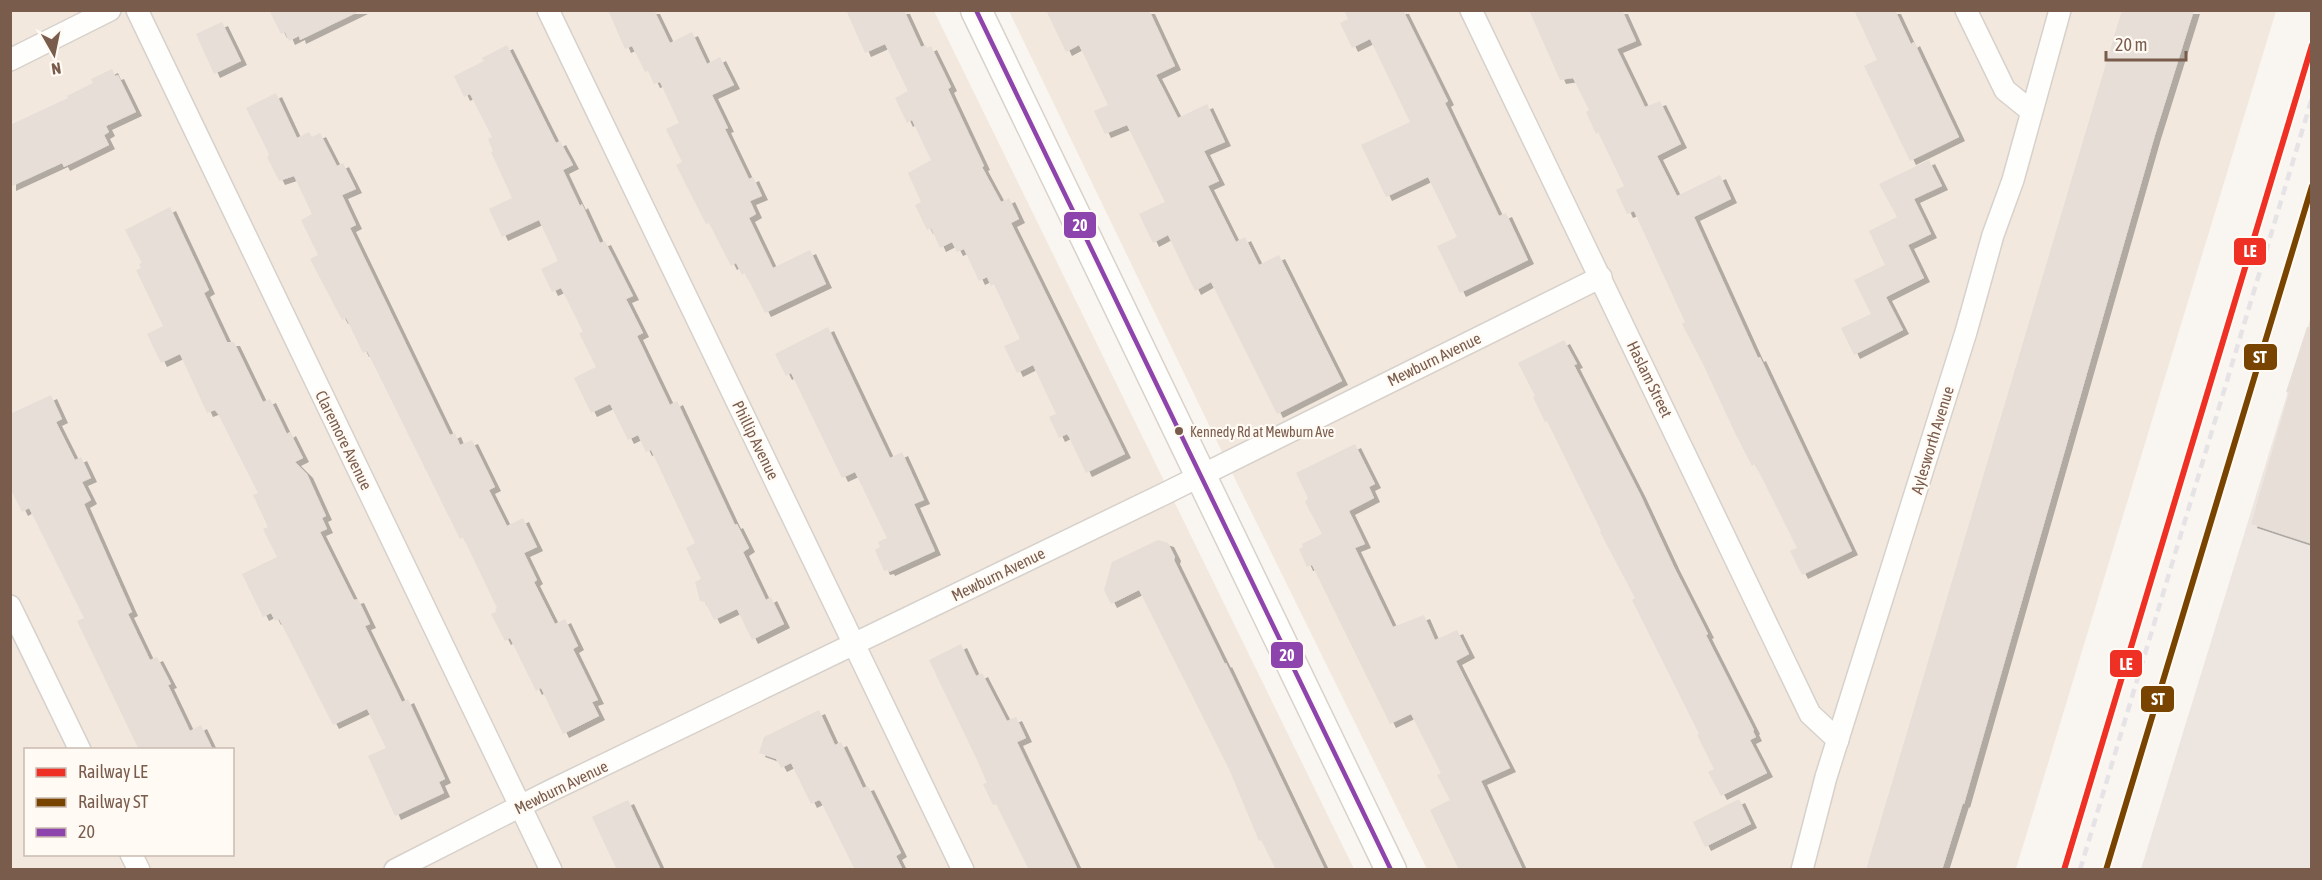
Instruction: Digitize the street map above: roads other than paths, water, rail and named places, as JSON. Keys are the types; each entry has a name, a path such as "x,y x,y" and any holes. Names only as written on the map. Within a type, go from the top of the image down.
{"street":[{"path":"10,60 110,10"},
{"name":"Claremore Avenue","path":"137,10 551,870"},
{"name":"Phillip Avenue","path":"548,10 963,870"},
{"path":"976,10 1391,870"},
{"name":"Haslam Street","path":"1471,10 1810,714 1838,740"},
{"path":"1966,10 2005,90 2031,111"},
{"name":"Aylesworth Avenue","path":"1802,870 1826,777 1962,343 1993,236 2013,180 2060,10"},
{"name":"Mewburn Avenue","path":"395,870 520,806 1201,475 1601,277"},
{"path":"10,606 79,748"},
{"path":"132,856 139,870"}],"railway":[{"path":"2080,870 2312,98"}],"rail line":[{"name":"LE","path":"2064,870 2312,45"},
{"name":"ST","path":"2106,870 2312,186"}],"place":[{"name":"Kennedy Rd at Mewburn Ave","path":"1179,431"}]}
